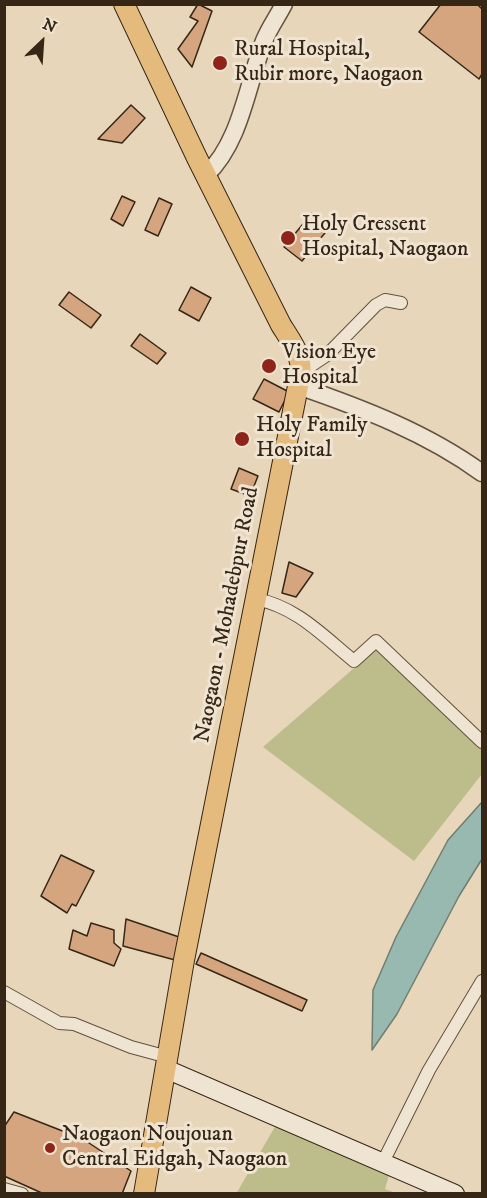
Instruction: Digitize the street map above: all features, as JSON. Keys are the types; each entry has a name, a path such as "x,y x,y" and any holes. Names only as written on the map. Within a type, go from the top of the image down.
{"main road":[{"path":"124,4 281,326 297,352 300,378"},
{"name":"Naogaon - Mohadebpur Road","path":"144,1194 184,960 300,378"},
{"path":"167,1063 455,1194"}],"street":[{"path":"206,175 219,162 232,136 264,41 284,4"},
{"path":"401,303 385,300 376,306 300,378 445,449 483,473"},
{"path":"256,599 276,603 292,610 354,661 376,641 483,742"},
{"path":"382,1162 429,1070 483,981"},
{"path":"4,992 59,1023 74,1023 167,1063"},
{"path":"4,1189 22,1194"}],"shaded area":[{"path":"376,649 482,748 482,774 414,861 263,747"},
{"path":"276,1125 389,1175 385,1189 396,1193 236,1194"}],"water":[{"path":"482,802 482,859 459,896 397,1014 372,1050 373,990 396,937 448,840"}],"building":[{"path":"198,4 212,11 192,67 178,49 198,21 190,17"},
{"path":"441,4 477,4 482,9 482,74 479,79 419,32"},
{"path":"131,105 145,118 122,143 98,139"},
{"path":"122,196 135,202 123,226 111,219"},
{"path":"159,198 172,204 158,236 145,230"},
{"path":"312,213 329,228 302,261 284,247"},
{"path":"191,287 211,298 199,321 179,310"},
{"path":"69,292 101,315 91,328 59,305"},
{"path":"140,334 166,353 157,364 131,346"},
{"path":"264,379 289,392 279,412 253,399"},
{"path":"239,468 258,476 250,496 231,489"},
{"path":"289,562 313,573 296,597 282,593"},
{"path":"61,855 94,871 76,906 72,904 67,913 41,896"},
{"path":"126,919 179,937 175,960 123,946"},
{"path":"91,923 114,930 114,943 121,949 114,966 69,949 73,930 87,936"},
{"path":"201,953 307,1000 302,1011 196,964"},
{"name":"Naogaon Noujouan Central Eidgah, Naogaon","path":"14,1112 83,1139 131,1171 122,1194 44,1194 4,1176 4,1127"}],"place":[{"name":"Rural Hospital, Rubir more, Naogaon","path":"220,63"},
{"name":"Holy Cressent Hospital, Naogaon","path":"288,238"},
{"name":"Vision Eye Hospital","path":"269,366"},
{"name":"Holy Family Hospital","path":"242,439"},
{"name":"Naogaon Noujouan Central Eidgah, Naogaon","path":"50,1148"}]}
